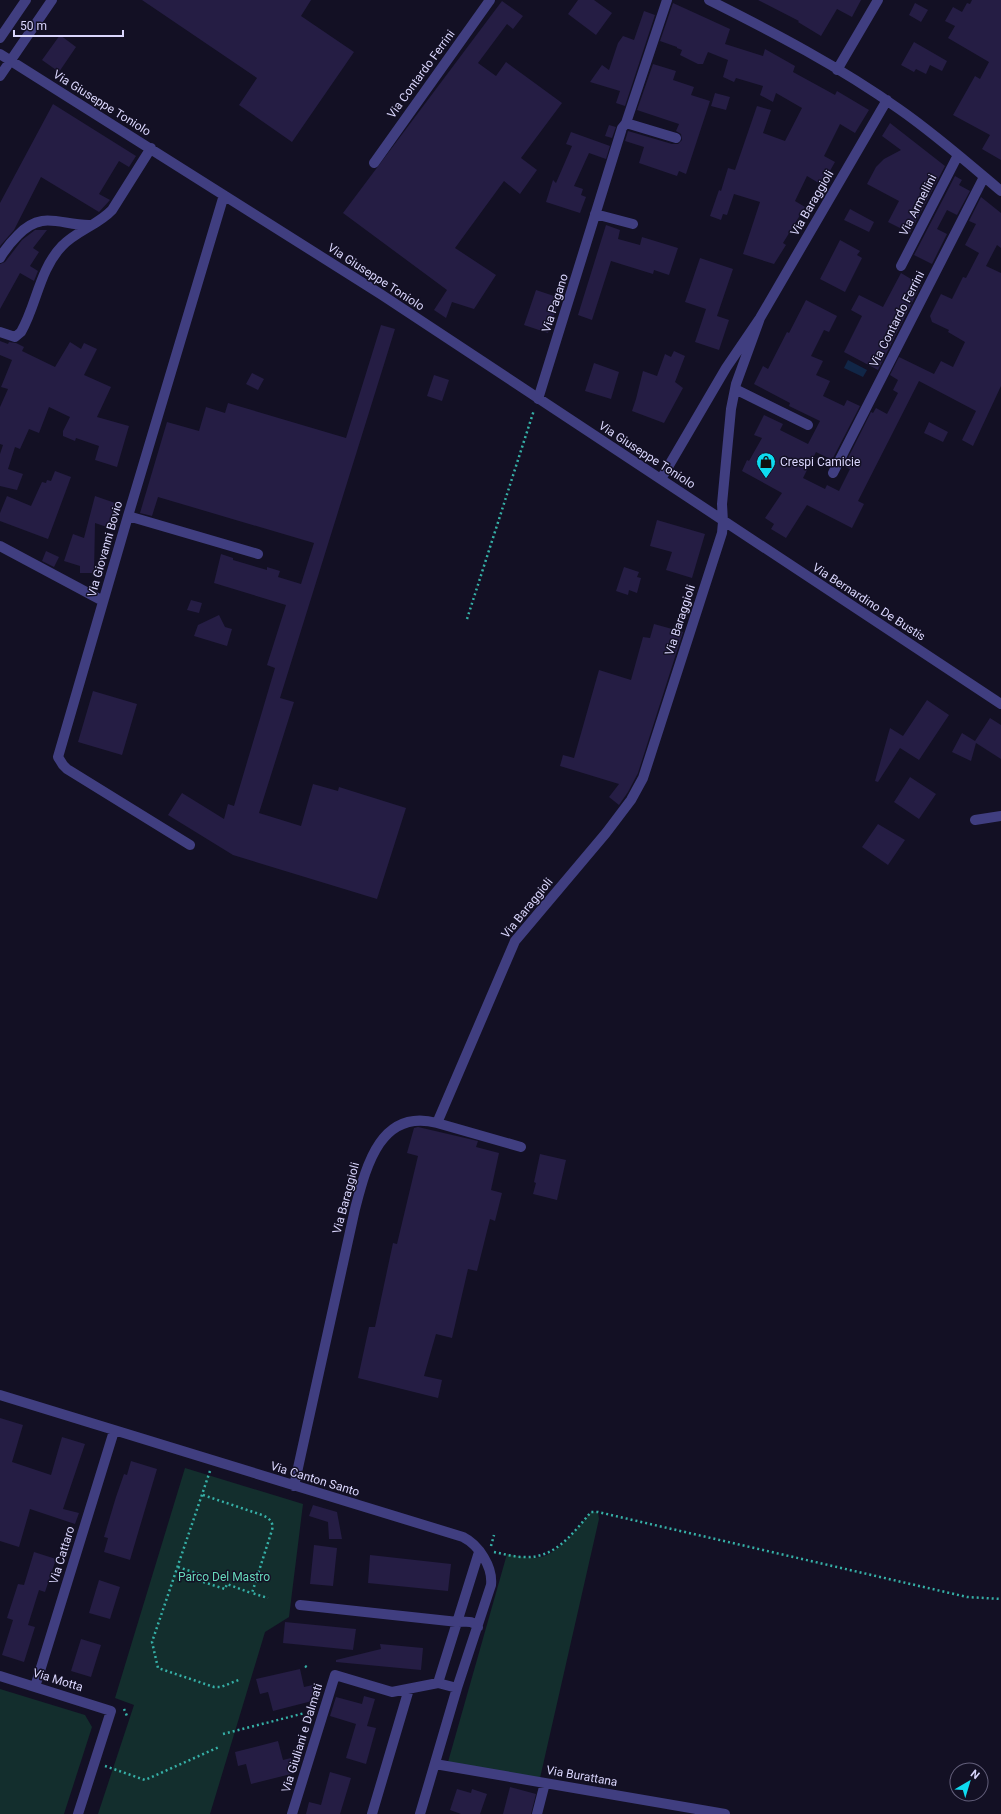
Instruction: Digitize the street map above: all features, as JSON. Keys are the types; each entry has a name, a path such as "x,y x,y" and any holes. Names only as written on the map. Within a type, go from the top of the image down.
{"street":[{"path":"0,38 26,0"},
{"path":"0,76 52,0"},
{"name":"Via Contardo Ferrini","path":"374,163 490,0"},
{"name":"Via Pagano","path":"538,399 590,238 595,214 622,128 626,123 666,0"},
{"path":"709,0 766,29 887,100 915,120 1001,191"},
{"path":"837,70 878,0"},
{"name":"Via Giuseppe Toniolo","path":"0,54 382,295 724,522"},
{"name":"Via Baraggioli","path":"661,479 726,368 760,318 887,100"},
{"path":"626,123 676,138"},
{"path":"0,332 15,337 21,332 44,272 54,255 71,238 104,218 112,210 150,148"},
{"name":"Via Armellini","path":"902,266 958,155"},
{"name":"Via Contardo Ferrini","path":"833,474 984,177"},
{"name":"Via Giovanni Bovio","path":"190,846 67,768 60,761 59,753 224,194"},
{"path":"595,214 632,224"},
{"path":"0,258 21,232 36,221 47,220 82,226 92,225"},
{"name":"Via Baraggioli","path":"294,1486 355,1209 368,1164 381,1141 398,1126 412,1120 437,1123 515,941 614,822 637,790 643,778 724,522 722,504 730,419 735,389 760,318"},
{"path":"735,389 808,425"},
{"path":"128,516 258,554"},
{"name":"Via Bernardino De Bustis","path":"724,522 1001,704"},
{"path":"0,546 103,601"},
{"path":"975,820 1001,816"},
{"path":"437,1123 521,1148"},
{"name":"Via Canton Santo","path":"0,1395 463,1538 474,1544 484,1551 492,1578 478,1627 456,1688"},
{"name":"Via Cattaro","path":"35,1687 114,1431"},
{"path":"438,1683 484,1551"},
{"path":"300,1605 458,1622 471,1622 478,1627"},
{"name":"Via Giuliani e Dalmati","path":"292,1814 335,1675 390,1691 438,1683 456,1688"},
{"name":"Via Motta","path":"0,1676 109,1710 111,1714 78,1814"},
{"path":"420,1814 456,1688"},
{"path":"372,1814 409,1689"},
{"name":"Via Burattana","path":"435,1764 725,1814"},
{"path":"537,1814 545,1783"}],"path":[{"path":"467,619 538,399"},
{"path":"210,1472 152,1642 158,1668 217,1688 241,1679"},
{"path":"203,1495 262,1515 272,1522 272,1530 252,1593"},
{"path":"494,1535 484,1551 524,1558 542,1556 562,1544 591,1512 598,1512 967,1597 1001,1599"},
{"path":"178,1567 202,1575 200,1581 225,1589 227,1584 268,1598"},
{"path":"223,1734 305,1713"},
{"path":"110,1767 145,1780 219,1747"}],"green space":[{"name":"Parco Del Mastro","path":"185,1468 303,1504 289,1617 265,1632 210,1814 98,1814 134,1705 115,1698"},
{"path":"591,1512 598,1512 599,1519 540,1778 448,1762 507,1554 532,1558 548,1555 575,1531"},
{"path":"0,1689 85,1715 92,1727 64,1814 0,1814"}],"water":[{"path":"848,360 867,370 863,377 844,368"}],"building":[{"path":"142,0 311,0 301,16 354,52 292,142 239,105 257,78"},
{"path":"578,0 594,0 612,13 596,35 568,14"},
{"path":"758,0 861,0 852,17 837,9 821,36 798,22 799,21"},
{"path":"972,0 1001,0 1001,160 982,149 990,135 953,115 975,76 980,79 989,62 948,38 955,26 945,21 953,7 962,12 967,3 970,4"},
{"path":"502,1 523,16 513,29 507,24 478,63 496,76 506,62 562,103 521,158 537,170 520,194 504,181 455,248 496,275 474,309 452,302 446,318 434,310 447,290 343,213"},
{"path":"673,3 730,29 725,44 763,56 765,49 795,66 793,72 835,95 837,91 869,110 855,133 840,124 824,156 835,162 822,185 807,176 795,201 805,207 783,243 786,245 774,264 743,254 760,202 734,194 727,215 723,214 721,220 710,216 719,190 721,191 728,168 735,170 757,106 771,110 763,133 785,141 802,108 776,93 773,102 760,95 763,86 736,78 734,82 723,77 728,60 708,52 703,64 698,64 680,55 682,50 660,41"},
{"path":"915,3 928,10 921,22 909,15"},
{"path":"644,11 655,15 625,106 616,103 620,91 590,82 602,65 609,70 618,43 623,36 634,40"},
{"path":"60,35 76,47 59,72 42,60"},
{"path":"914,42 947,61 942,71 930,65 926,74 916,69 914,72 901,65"},
{"path":"653,64 676,71 673,80 694,87 691,95 710,101 686,174 679,171 677,176 639,163 644,147 625,141 628,131 672,144 678,144 682,140 681,134 676,131 679,124 637,110"},
{"path":"715,93 730,97 726,110 711,106"},
{"path":"53,104 136,156 129,167 119,161 99,194 110,200 99,212 41,177 14,230 0,246 0,203"},
{"path":"890,123 945,166 910,233 888,222 899,201 867,184 876,167 884,159 901,150 882,136"},
{"path":"609,125 616,127 612,138 605,136"},
{"path":"571,132 610,146 606,159 589,153 574,186 583,189 581,195 586,197 580,213 546,202 553,180 556,183 572,146 566,144"},
{"path":"955,176 962,180 959,185 970,191 957,215 947,210 937,229 947,234 932,264 914,255"},
{"path":"981,197 1001,213 1001,248 997,245 986,266 1001,273 1001,386 973,446 962,440 976,411 919,381 858,501 864,504 852,528 807,505 786,538 771,529 774,524 765,518 782,493 742,471 747,460 749,461 762,438 754,435 764,415 783,424 780,430 808,444 820,421 789,406 790,403 754,384 763,366 768,369 787,332 789,333 806,300 837,316 829,332 824,330 811,356 823,361 816,375 830,381 823,396 844,406 847,400 860,406 832,460 816,452 803,478 825,489 827,485 839,491 850,469 844,466 871,412 873,413 876,408 887,414 898,393 893,390 898,380 890,375 899,357 934,374 941,361 953,367 965,342 948,332 949,330 932,322 930,316 941,294 952,299 963,277 966,278 979,253 965,245 976,224 969,221"},
{"path":"850,209 874,222 869,232 844,220"},
{"path":"606,225 620,230 618,239 640,245 642,237 678,248 669,275 654,270 653,274 611,261 592,320 578,315"},
{"path":"35,230 47,230 33,248 39,252 30,266 38,271 34,281 20,273 0,309 0,264 5,262 22,240"},
{"path":"840,240 860,251 857,255 862,258 845,292 820,279"},
{"path":"700,258 733,269 717,316 729,320 719,350 695,342 706,309 685,302"},
{"path":"901,273 921,285 878,370 844,352 862,316 851,310 859,295 883,307"},
{"path":"536,290 560,298 548,333 524,325"},
{"path":"381,325 395,329 280,698 294,702 259,813 301,826 313,784 338,791 339,787 406,808 377,899 233,855 168,815 182,793 224,819 228,804 234,806 275,668 267,665 286,605 214,583 221,554 233,558 233,560 267,570 267,567 280,571 278,577 301,584 314,543 158,497 152,516 140,513 167,422 199,431 206,407 225,413 228,403 346,438"},
{"path":"0,341 8,344 9,342 16,343 24,347 22,351 55,367 70,342 81,349 84,343 97,349 84,375 111,387 97,417 129,426 117,467 95,460 99,446 76,438 75,441 63,436 63,431 70,417 49,407 39,433 29,429 20,449 15,447 8,469 23,474 17,490 0,486 0,454 3,445 0,444 0,407 8,389 1,387 12,360 0,355"},
{"path":"674,351 685,356 675,382 683,388 664,423 632,411 643,371 657,376 665,354 671,357"},
{"path":"594,363 619,372 611,399 585,391"},
{"path":"252,373 264,379 258,390 246,384"},
{"path":"434,375 449,380 442,401 427,396"},
{"path":"929,422 948,432 943,442 924,433"},
{"path":"55,471 71,477 48,539 0,521 0,513 7,496 31,506 42,482 46,483 47,480 51,481"},
{"path":"95,496 118,504 110,528 95,523 94,573 80,573 80,566 64,561 73,534 84,538"},
{"path":"657,520 705,534 692,578 666,570 672,552 650,546"},
{"path":"46,551 59,557 54,567 42,561"},
{"path":"624,567 639,572 637,577 641,578 637,593 629,590 628,595 616,591"},
{"path":"191,600 202,603 199,613 187,610"},
{"path":"219,615 225,627 232,629 227,646 194,636 198,625"},
{"path":"654,624 683,632 638,773 619,805 609,797 619,784 560,766 563,755 574,758 599,670 631,680 643,637 650,638"},
{"path":"93,691 137,704 122,755 78,742"},
{"path":"927,700 949,715 919,760 900,748 878,782 875,781 890,728 903,736"},
{"path":"990,718 1001,725 1001,759 976,743 971,761 952,752 962,733 975,741"},
{"path":"910,777 936,794 919,819 894,802"},
{"path":"878,824 905,840 888,865 862,847"},
{"path":"418,1127 478,1141 476,1147 499,1153 491,1190 502,1193 495,1221 490,1219 477,1271 468,1269 452,1338 436,1334 424,1376 442,1380 438,1398 358,1378 369,1327 375,1327 393,1243 397,1244 418,1156 407,1153 414,1128"},
{"path":"540,1154 566,1160 557,1200 533,1194"},
{"path":"0,1418 23,1425 12,1462 51,1475 62,1437 85,1444 63,1509 79,1513 75,1524 30,1509 19,1547 0,1541"},
{"path":"131,1461 157,1469 130,1560 104,1552 108,1538 104,1537 124,1474 127,1475"},
{"path":"313,1505 337,1512 342,1539 329,1539 328,1522 309,1516"},
{"path":"314,1545 337,1548 333,1586 310,1584"},
{"path":"34,1552 56,1559 45,1592 39,1590 28,1625 35,1627 24,1662 2,1655 13,1620 7,1618 18,1584 24,1585"},
{"path":"370,1555 451,1564 448,1591 368,1583"},
{"path":"99,1580 120,1587 110,1619 89,1613"},
{"path":"285,1622 356,1629 353,1650 283,1643"},
{"path":"81,1639 101,1645 91,1677 71,1671"},
{"path":"380,1644 423,1648 421,1670 336,1662 336,1660 381,1649"},
{"path":"300,1669 304,1687 313,1685 316,1700 273,1711 268,1692 260,1694 256,1679"},
{"path":"364,1696 375,1699 367,1726 376,1728 366,1764 346,1758 356,1724 330,1716 336,1697 362,1704"},
{"path":"278,1741 283,1760 291,1758 295,1773 251,1784 246,1764 238,1766 235,1752"},
{"path":"330,1772 351,1778 340,1814 306,1814 309,1802 321,1805"},
{"path":"510,1787 536,1794 531,1814 503,1814"},
{"path":"457,1789 471,1793 472,1789 487,1794 480,1814 461,1814 450,1810"}],"place":[{"name":"Crespi Camicie","path":"766,479"}]}
